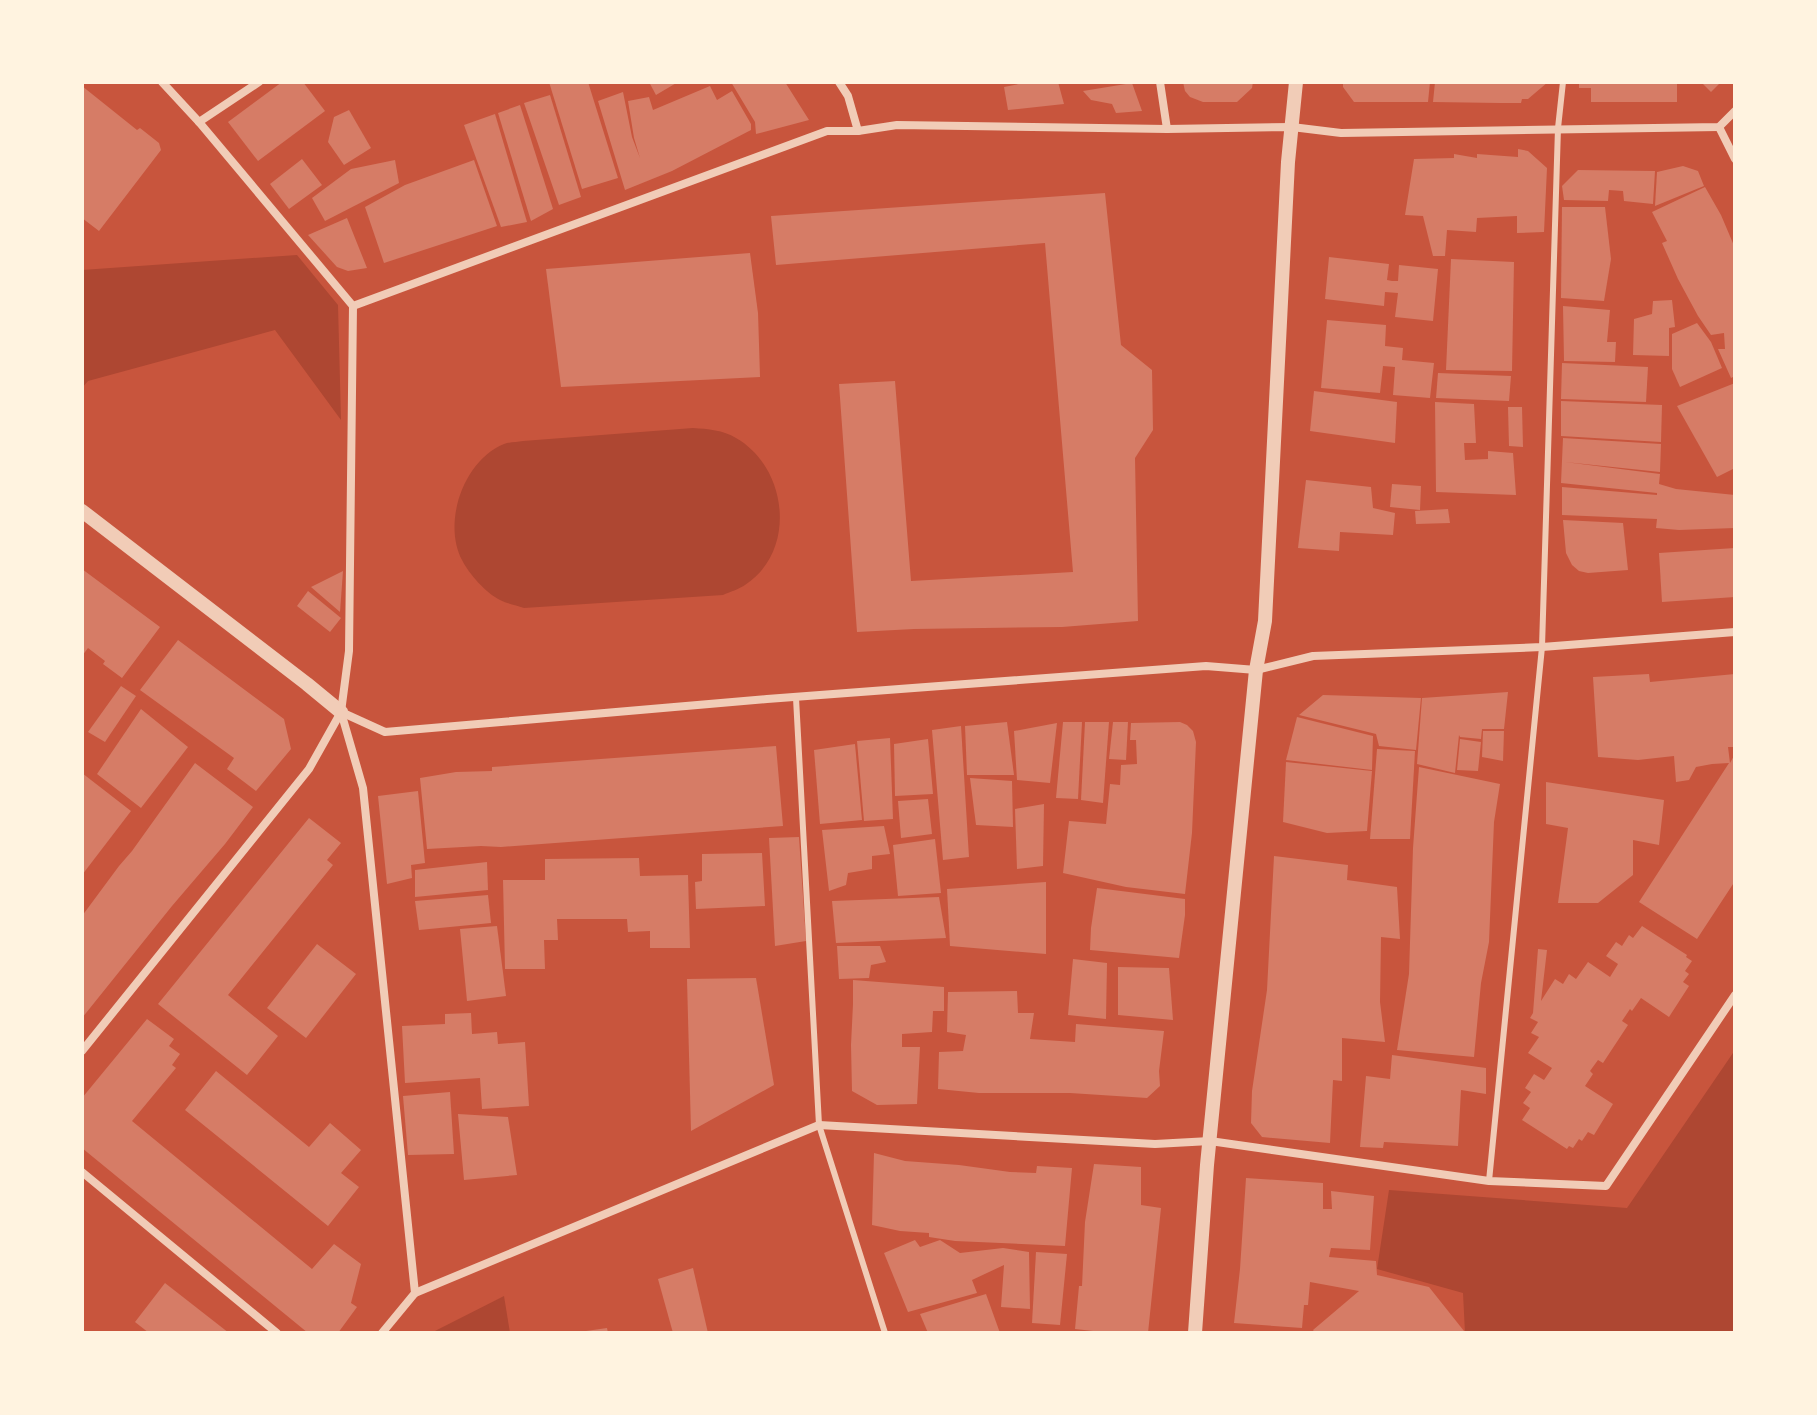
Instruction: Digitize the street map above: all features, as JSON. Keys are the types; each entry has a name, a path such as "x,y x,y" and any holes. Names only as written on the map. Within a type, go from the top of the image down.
{"street":[{"path":"82,1051 309,769 341,712 349,651 353,306 162,82"},
{"path":"199,122 259,82"},
{"path":"839,82 848,96 858,131"},
{"path":"1160,82 1167,129"},
{"path":"1195,1333 1210,1141 1256,670 1265,621 1288,162 1296,82"},
{"path":"353,306 827,131 858,131 897,125 1167,129 1292,127 1341,133 1719,127 1735,111"},
{"path":"1719,127 1735,159"},
{"path":"82,511 341,712 385,732 1206,666 1256,670 1313,656 1542,647 1735,632"},
{"path":"341,712 363,788 415,1293"},
{"path":"382,1333 415,1293 819,1125 1155,1144 1210,1141 1489,1181 1606,1186 1735,995"},
{"path":"82,1172 277,1333"}],"lane":[{"path":"1489,1181 1542,647 1558,128 1563,82"},
{"path":"796,698 819,1125 885,1333"}],"shaded area":[{"path":"297,255 338,305 341,420 275,330 88,381 82,388 82,270"},
{"path":"710,429 736,438 753,451 766,468 775,488 780,509 779,531 773,551 762,570 743,586 723,595 524,608 495,597 478,583 462,560 454,528 460,494 478,464 504,444"},
{"path":"1735,1050 1735,1333 1465,1333 1463,1293 1377,1269 1389,1190 1627,1208"},
{"path":"504,1296 510,1333 431,1333"}],"building":[{"path":"282,82 303,82 325,111 258,161 228,122"},
{"path":"549,82 588,82 618,178 582,189"},
{"path":"649,82 678,82 656,95"},
{"path":"731,82 785,82 809,120 756,134 755,122"},
{"path":"1029,82 1058,82 1064,104 1008,110 1004,87"},
{"path":"1183,82 1253,82 1252,88 1237,102 1203,102 1190,97"},
{"path":"1343,82 1430,82 1428,102 1354,102 1343,87"},
{"path":"1435,82 1548,82 1528,99 1522,99 1521,103 1500,103 1433,102"},
{"path":"1579,82 1677,82 1677,102 1591,102 1591,88 1579,88"},
{"path":"1701,82 1721,82 1711,92"},
{"path":"1132,83 1142,111 1116,113 1112,104 1091,100 1083,91"},
{"path":"82,86 137,130 140,128 159,143 161,150 99,231 82,218"},
{"path":"710,86 717,100 732,91 751,124 751,130 672,171 625,190 598,101 623,92 632,137 640,158 628,101 649,97 653,110"},
{"path":"550,95 581,197 559,205 524,103"},
{"path":"520,105 553,209 531,221 498,113"},
{"path":"349,110 371,148 344,165 328,142 334,117"},
{"path":"495,114 527,222 501,227 464,125"},
{"path":"1518,149 1528,151 1547,168 1544,232 1517,233 1517,216 1477,218 1476,232 1447,230 1445,256 1433,256 1423,216 1405,215 1414,159 1454,158 1454,154 1477,158 1477,154 1518,157"},
{"path":"302,159 322,185 289,209 270,184"},
{"path":"395,160 399,183 325,221 312,198 351,169"},
{"path":"474,160 497,226 384,263 365,207 405,185"},
{"path":"1683,166 1698,171 1704,186 1655,206 1657,172"},
{"path":"1578,170 1655,171 1653,204 1624,201 1623,191 1609,190 1608,201 1564,200 1562,186"},
{"path":"1705,187 1735,248 1735,376 1731,378 1718,349 1725,349 1724,333 1711,335 1698,316 1662,243 1667,241 1652,212"},
{"path":"1105,193 1121,345 1152,370 1153,430 1135,458 1138,621 1062,627 857,632 839,384 895,381 911,581 1073,572 1045,243 776,265 771,216"},
{"path":"1562,207 1605,207 1611,259 1604,301 1561,298"},
{"path":"347,218 367,268 348,271 337,267 308,235"},
{"path":"750,253 758,313 760,377 561,387 546,269"},
{"path":"1329,257 1389,264 1387,280 1392,281 1398,281 1399,265 1438,269 1433,321 1395,317 1398,293 1385,292 1384,306 1325,299"},
{"path":"1451,259 1514,262 1512,371 1446,370"},
{"path":"1672,300 1675,327 1669,328 1669,356 1633,355 1634,319 1652,314 1653,301"},
{"path":"1563,306 1610,310 1607,342 1616,342 1615,362 1564,361"},
{"path":"1327,320 1386,325 1385,346 1403,348 1402,360 1434,363 1430,398 1393,395 1395,367 1383,366 1380,393 1321,388"},
{"path":"1697,323 1711,342 1722,368 1680,387 1672,369 1672,334"},
{"path":"1562,363 1648,367 1646,402 1561,399"},
{"path":"1438,373 1511,376 1509,401 1436,398"},
{"path":"1735,383 1735,468 1717,477 1677,406"},
{"path":"1314,391 1397,402 1395,443 1310,431"},
{"path":"1561,401 1662,405 1661,442 1561,436"},
{"path":"1435,402 1474,404 1476,443 1464,443 1465,460 1488,459 1488,451 1513,453 1516,495 1436,492"},
{"path":"1508,407 1522,407 1523,447 1509,446"},
{"path":"1563,438 1661,444 1660,472 1565,462 1660,474 1659,484 1676,489 1735,495 1735,528 1679,530 1656,528 1657,519 1562,515 1562,487 1657,495 1561,483"},
{"path":"1306,480 1371,487 1373,508 1395,513 1393,535 1340,532 1339,551 1298,548"},
{"path":"1392,484 1421,486 1420,510 1390,507"},
{"path":"1448,509 1450,523 1416,524 1415,511"},
{"path":"1563,520 1623,523 1628,570 1579,571 1566,553"},
{"path":"1735,548 1735,597 1662,602 1659,553"},
{"path":"82,569 160,627 122,678 88,648 82,656"},
{"path":"343,571 340,612 311,587"},
{"path":"308,591 341,618 330,632 297,606"},
{"path":"178,640 284,719 291,749 256,791 227,769 234,758 140,690"},
{"path":"1649,674 1650,682 1735,674 1735,747 1728,747 1730,763 1735,754 1735,881 1697,939 1639,902 1729,763 1696,767 1689,780 1676,782 1674,756 1638,760 1598,757 1593,677"},
{"path":"121,686 136,696 105,742 88,732"},
{"path":"1508,692 1504,729 1482,729 1481,739 1459,735 1455,773 1417,764 1422,698"},
{"path":"1323,695 1421,698 1416,750 1379,746 1376,734 1299,715"},
{"path":"141,709 188,747 141,808 97,774"},
{"path":"1297,717 1373,736 1372,770 1286,760"},
{"path":"1007,722 1014,775 967,775 965,726"},
{"path":"1063,722 1082,722 1078,799 1056,798"},
{"path":"1085,722 1109,722 1103,803 1081,800"},
{"path":"1113,722 1128,722 1126,760 1109,759"},
{"path":"1180,722 1193,731 1196,742 1192,833 1185,894 1126,887 1063,873 1069,821 1106,824 1110,784 1120,785 1121,765 1137,764 1136,740 1130,740 1131,723"},
{"path":"1057,723 1050,783 1017,780 1014,731"},
{"path":"961,726 969,857 943,860 932,730"},
{"path":"1483,731 1504,731 1503,761 1482,757"},
{"path":"890,738 893,819 864,821 857,741"},
{"path":"928,739 933,794 895,796 894,744"},
{"path":"1460,739 1481,742 1478,771 1457,770"},
{"path":"855,744 862,820 820,824 814,750"},
{"path":"776,746 783,826 501,847 427,849 420,778 456,772 492,771 492,767"},
{"path":"1377,749 1415,751 1410,839 1370,839"},
{"path":"1286,762 1372,771 1367,831 1327,833 1283,822"},
{"path":"195,763 253,807 82,1018 82,916"},
{"path":"1419,767 1500,784 1494,822 1489,942 1481,983 1474,1057 1397,1050 1409,974"},
{"path":"82,773 131,811 82,875"},
{"path":"970,778 1012,781 1013,827 976,825"},
{"path":"1546,782 1664,800 1659,845 1633,840 1633,875 1598,903 1558,903 1568,828 1546,824"},
{"path":"418,791 425,863 411,865 412,878 387,884 378,796"},
{"path":"928,799 932,834 901,838 898,801"},
{"path":"1044,804 1043,866 1017,869 1015,809"},
{"path":"309,818 341,843 327,860 333,865 228,995 278,1036 247,1075 158,1004"},
{"path":"884,826 890,854 872,856 872,869 848,873 846,885 829,891 822,830"},
{"path":"799,837 806,941 775,946 769,838"},
{"path":"935,839 941,893 898,896 893,845"},
{"path":"762,853 765,906 696,909 695,882 702,881 702,854"},
{"path":"1274,856 1348,865 1347,880 1397,887 1400,939 1381,937 1380,1002 1385,1042 1342,1038 1342,1081 1333,1080 1330,1143 1262,1137 1251,1123 1252,1091 1267,990"},
{"path":"639,858 640,876 688,875 690,948 650,948 650,931 628,932 627,919 557,919 558,940 544,940 545,969 505,969 503,880 545,880 545,859"},
{"path":"487,862 488,890 415,897 415,870"},
{"path":"1046,882 1046,954 950,946 947,889"},
{"path":"1097,888 1185,899 1179,958 1090,950"},
{"path":"488,895 491,923 419,930 415,901"},
{"path":"939,897 946,938 836,943 832,901"},
{"path":"497,926 506,996 467,1001 460,929"},
{"path":"1642,926 1692,961 1685,971 1689,974 1683,982 1689,986 1669,1017 1641,998 1632,1011 1630,1009 1622,1021 1628,1025 1603,1063 1598,1060 1590,1071 1593,1074 1585,1086 1613,1104 1594,1135 1588,1132 1582,1141 1579,1139 1573,1148 1569,1146 1567,1149 1522,1120 1530,1108 1523,1103 1531,1092 1525,1088 1534,1074 1544,1080 1552,1068 1528,1053 1539,1037 1531,1033 1538,1022 1530,1018 1533,1013 1538,949 1547,950 1541,1001 1555,979 1563,984 1569,974 1576,979 1588,962 1610,977 1618,964 1606,956 1616,942 1622,946 1629,935 1633,938"},
{"path":"317,944 356,974 306,1038 267,1008"},
{"path":"837,946 880,946 886,962 871,965 869,978 839,979"},
{"path":"1073,959 1107,963 1106,1019 1068,1015"},
{"path":"1118,967 1169,968 1173,1020 1118,1015"},
{"path":"756,978 774,1085 691,1131 687,979"},
{"path":"853,980 944,987 944,1011 933,1011 932,1032 902,1034 902,1047 920,1047 917,1104 877,1105 852,1091"},
{"path":"1017,991 1018,1013 1034,1013 1030,1039 1075,1042 1076,1024 1164,1031 1160,1086 1147,1098 938,1089 939,1052 963,1051 966,1035 947,1032 948,992"},
{"path":"471,1013 472,1034 497,1032 498,1044 525,1042 529,1106 482,1109 480,1078 405,1083 402,1026 445,1024 445,1014"},
{"path":"147,1019 174,1039 169,1046 180,1054 172,1065 176,1068 132,1121 312,1269 334,1244 361,1264 351,1303 357,1307 338,1333 308,1333 82,1148 82,1098"},
{"path":"1392,1055 1486,1068 1486,1094 1461,1090 1458,1146 1384,1142 1383,1148 1360,1147 1366,1076 1390,1079"},
{"path":"216,1071 309,1147 330,1123 361,1150 341,1173 359,1187 328,1226 185,1110"},
{"path":"450,1092 454,1154 408,1155 403,1096"},
{"path":"458,1114 508,1117 517,1175 464,1180"},
{"path":"874,1153 905,1161 1010,1172 1036,1173 1037,1166 1072,1168 1065,1246 955,1241 929,1237 929,1233 872,1225"},
{"path":"1094,1164 1141,1167 1141,1205 1161,1208 1148,1333 1075,1329"},
{"path":"1246,1178 1323,1183 1323,1209 1332,1209 1331,1191 1374,1196 1370,1250 1331,1248 1329,1257 1376,1261 1377,1275 1429,1287 1464,1331 1315,1333 1313,1330 1359,1291 1310,1282 1302,1328 1234,1323"},
{"path":"915,1240 920,1247 940,1240 960,1253 1003,1248 1029,1252 1030,1309 1001,1307 1004,1265 972,1280 977,1293 908,1312 884,1253"},
{"path":"1036,1252 1067,1254 1060,1325 1032,1323"},
{"path":"693,1268 708,1333 673,1333 658,1279"},
{"path":"165,1283 229,1333 149,1333 135,1322"},
{"path":"986,1294 1000,1333 928,1333 920,1314"},
{"path":"607,1328 608,1333 586,1333 586,1331"}]}
